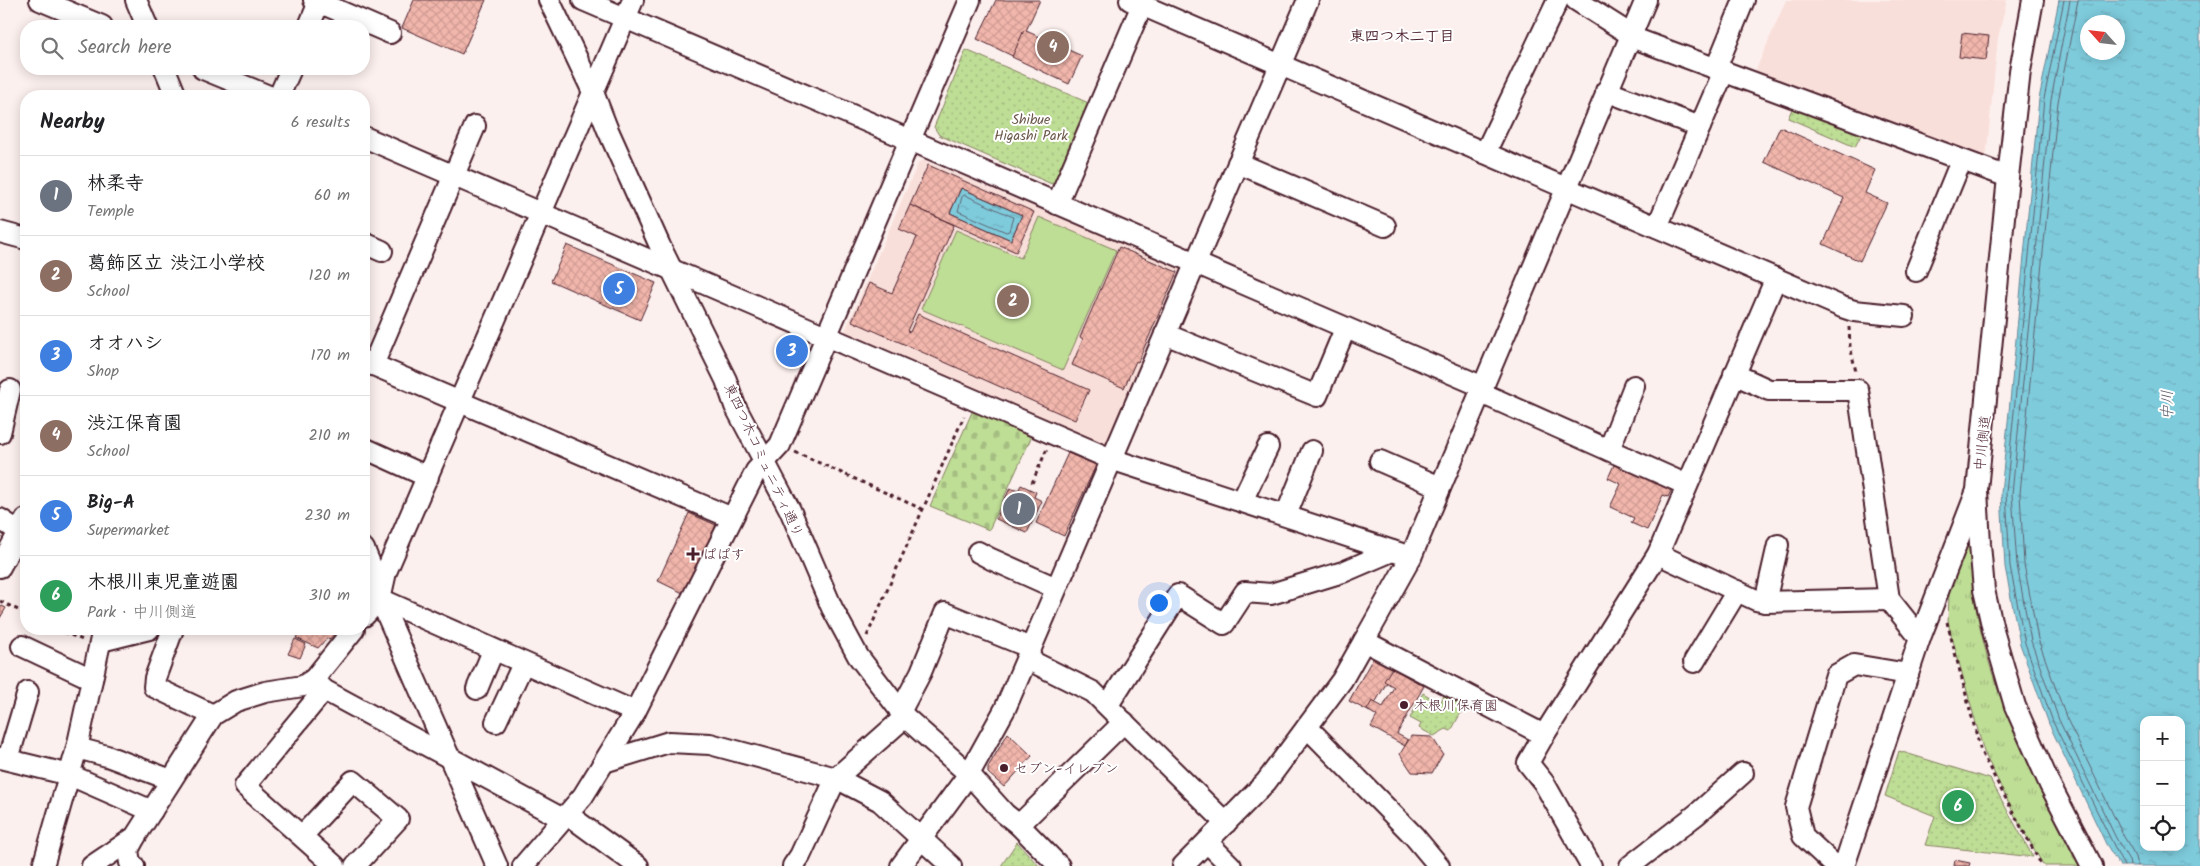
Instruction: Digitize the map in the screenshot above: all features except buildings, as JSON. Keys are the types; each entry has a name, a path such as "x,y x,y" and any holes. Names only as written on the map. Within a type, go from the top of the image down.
{"street":[{"path":"40,0 88,20"},
{"path":"136,0 144,20"},
{"name":"東四つ木コミュニティ通り","path":"549,0 593,92 632,185 672,271 726,380 735,406 790,510 832,608 858,656 902,715 969,774 1005,814 1019,825 1059,866"},
{"path":"583,0 629,9 910,140 1345,329 1687,485"},
{"path":"523,866 582,796 635,712 756,471 780,445 970,0"},
{"path":"901,866 969,774 1005,709 1308,0"},
{"path":"1485,153 1558,0"},
{"path":"1576,0 1639,40 2008,177"},
{"path":"1183,866 1266,782 1342,680 1411,557 1480,389 1646,0"},
{"path":"1657,227 1700,128 1744,0"},
{"name":"中川側道","path":"2033,0 2020,71 1977,490 1984,590 1994,634 2010,688 2050,785 2092,866"},
{"path":"311,20 318,1 361,20"},
{"path":"1057,204 1136,3 1844,308 1904,316"},
{"path":"372,597 386,572 461,402 629,9"},
{"path":"370,24 390,33"},
{"path":"167,75 174,90"},
{"path":"218,75 254,90"},
{"path":"282,90 288,75"},
{"path":"1606,91 1700,128"},
{"path":"370,361 475,126"},
{"path":"370,141 1111,459 1411,557"},
{"path":"1916,271 1961,161"},
{"path":"1238,163 1385,226"},
{"path":"0,232 20,237"},
{"path":"370,246 382,251"},
{"path":"1591,866 1544,782 1528,763 1658,554 1776,278"},
{"path":"1165,334 1317,396 1345,329"},
{"path":"370,363 732,518"},
{"path":"1734,374 1769,390 1858,390 1889,599 1920,638"},
{"path":"1609,450 1634,386"},
{"path":"0,433 12,391"},
{"path":"1242,501 1268,447"},
{"path":"370,451 428,477"},
{"path":"1286,516 1312,451"},
{"path":"1380,461 1440,487"},
{"path":"1844,866 1920,638 1977,490"},
{"path":"0,519 20,527"},
{"path":"0,567 20,535"},
{"path":"1766,602 1778,545"},
{"path":"1108,705 1178,595 1224,624 1245,592 1271,594 1342,572 1392,551"},
{"path":"978,552 1056,588"},
{"path":"1658,554 1737,591 1766,602 1889,599"},
{"path":"370,564 372,597 448,756 497,866"},
{"path":"1694,662 1737,591"},
{"path":"372,597 635,712"},
{"path":"793,866 800,856 836,778 902,715 946,613 1029,654 1093,692 1226,823"},
{"path":"43,866 77,748 101,639 120,635"},
{"path":"171,635 154,678 154,687 213,716"},
{"path":"335,866 245,786 319,684 350,635"},
{"path":"1364,641 1544,735"},
{"path":"22,646 92,679"},
{"path":"477,689 493,651"},
{"path":"496,722 524,664"},
{"path":"1839,866 1831,862 1804,836 1796,807 1836,675 1854,665 1908,674"},
{"path":"134,866 130,863 128,850 213,716 236,701 265,692 319,684 448,756 565,817 638,866"},
{"path":"28,692 4,759 70,775 152,811"},
{"path":"1019,825 1124,722"},
{"path":"1307,727 1414,836 1439,866"},
{"path":"604,762 669,742 710,744 836,778 880,801 952,866"},
{"path":"77,748 107,756 171,780"},
{"path":"1630,866 1697,814 1743,773"},
{"path":"302,836 353,781 398,818 355,866"},
{"path":"92,866 135,837"},
{"path":"1207,842 1231,866"}],"path":[{"path":"1844,308 1850,346 1855,362 1858,390"},
{"path":"858,656 972,400"},
{"path":"1032,483 1054,435"},
{"path":"780,445 922,509"},
{"path":"0,600 20,611"},
{"path":"1946,619 1981,752 2042,866"},
{"path":"83,635 101,639"}],"shaded area":[{"path":"1786,0 2007,0 1998,38 1986,160 1755,72"},
{"path":"923,160 1181,269 1107,448 844,333 918,163"}],"green space":[{"name":"Shibue Higashi Park","path":"966,50 1091,104 1054,185 939,135 934,127"},
{"path":"1793,107 1862,133 1855,147 1788,118"},
{"path":"1039,217 1116,250 1063,370 921,309 956,230 1021,258"},
{"path":"973,410 1032,436 989,530 930,506"},
{"path":"1971,529 1974,594 1989,664 2015,734 2047,803 2081,866 2044,866 2017,820 1984,752 1948,623 1949,593 1957,555"},
{"path":"1423,693 1440,703 1445,694 1465,705 1451,731 1446,729 1434,736 1419,728 1421,724 1410,718"},
{"path":"1899,751 1990,779 2033,857 1925,845 1935,816 1885,796"},
{"path":"1017,842 1039,866 1001,866"}],"water":[{"name":"中川","path":"2059,0 2200,0 2200,866 2120,866 2106,844 2049,724 2020,644 2005,567 2001,493 2039,99"},
{"path":"961,188 1022,215 1011,240 950,213"}],"place":[{"name":"渋江保育園","path":"1053,47"},
{"name":"Big-A","path":"619,289"},
{"name":"葛飾区立 渋江小学校","path":"1013,301"},
{"name":"オオハシ","path":"792,351"},
{"name":"林柔寺","path":"1019,509"},
{"name":"ぱぱす","path":"693,554"},
{"name":"木根川保育園","path":"1404,705"},
{"name":"セブン-イレブン","path":"1004,768"},
{"name":"木根川東児童遊園","path":"1958,806"}],"district":[{"name":"東四つ木二丁目","path":"1402,36"}]}
